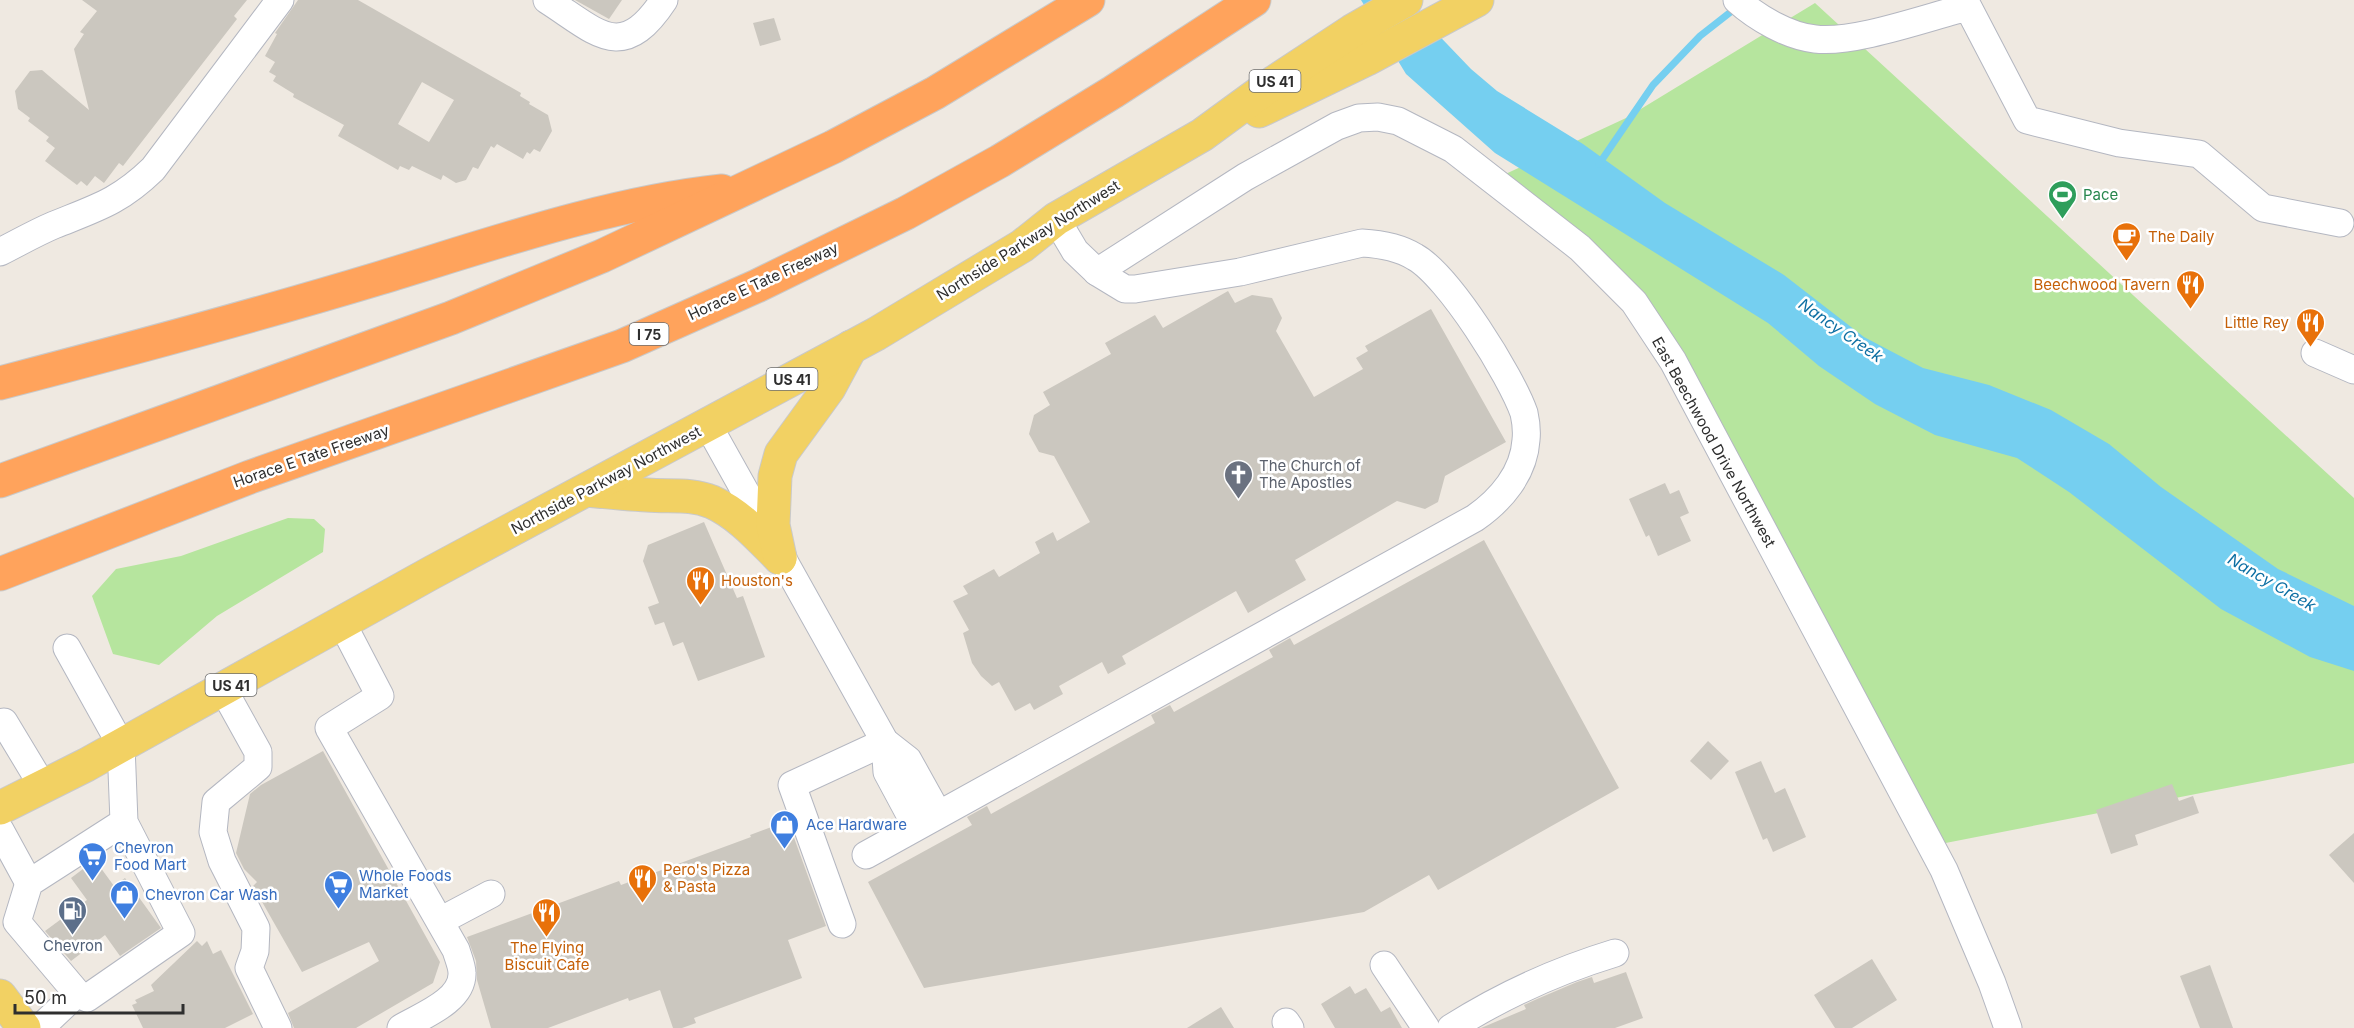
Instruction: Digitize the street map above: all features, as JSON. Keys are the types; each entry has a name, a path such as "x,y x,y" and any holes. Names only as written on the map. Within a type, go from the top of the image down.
{"highway":[{"path":"0,481 451,318 602,256 750,188 935,93 1088,0"},
{"name":"Horace E Tate Freeway","path":"0,574 250,477 622,346 757,286 906,213 1000,161 1254,0"},
{"path":"0,383 208,329 468,251 618,210 678,196 750,188"}],"main road":[{"name":"Northside Parkway Northwest","path":"0,808 121,746 342,623 851,347 1022,246 1056,219 1202,135 1276,81 1352,31 1406,0"},
{"name":"Northside Parkway Northwest","path":"1202,135 1286,99 1466,6"},
{"path":"780,558 773,525 773,506 775,476 781,454 829,388 851,347"},
{"path":"587,490 650,496 689,495 711,502 727,510 752,530 780,558"}],"street":[{"path":"0,252 53,225 115,201 133,188 153,169 279,0"},
{"path":"547,0 598,33 620,38 642,28 664,0"},
{"path":"1737,0 1770,22 1814,39 1867,34 1972,4 2027,120 2118,143 2199,154 2263,208 2340,223"},
{"name":"East Beechwood Drive Northwest","path":"1097,272 1245,177 1337,126 1359,118 1378,117 1398,122 1453,149 1580,248 1634,302 1673,362 1944,870 1992,983 2008,1028"},
{"path":"708,425 780,558 885,742 950,791 972,792 988,786 1475,518 1501,495 1520,468 1526,441 1526,423 1523,412 1483,336 1428,267 1416,257 1377,244 1362,243 1240,272 1135,290 1125,289 1097,272 1075,250 1056,219"},
{"path":"2315,353 2354,370"},
{"path":"342,623 380,696 329,728 456,950 462,973 459,987 452,998 401,1028"},
{"path":"67,648 121,746 124,822 181,933 87,998 77,993 8,928 29,883 124,822"},
{"path":"223,689 258,752 258,767 216,802 213,832 222,861 256,928 255,951 249,968 278,1028"},
{"path":"0,724 4,722 42,785"},
{"path":"885,742 887,772 927,820"},
{"path":"842,924 792,785 885,742"},
{"path":"908,760 927,820"},
{"path":"866,855 927,820 971,799 988,786"},
{"path":"0,830 29,883"},
{"path":"440,921 491,894"},
{"path":"1451,1028 1489,1004 1556,972 1615,953"},
{"path":"1384,965 1426,1028"},
{"path":"40,1028 77,993"}],"green space":[{"path":"1815,3 2354,498 2354,763 1920,848 1687,407 1597,264 1499,177 1626,118"},
{"path":"288,518 314,519 325,529 323,552 217,616 159,665 113,654 92,596 116,569 181,556"}],"water":[{"name":"Nancy Creek","path":"1361,0 1410,0 1425,21 1471,69 1497,91 1583,144 1665,203 1784,275 1864,337 1923,368 1989,385 2051,410 2109,444 2161,487 2278,569 2354,606 2354,671 2310,657 2221,609 2069,492 2017,458 1935,435 1875,404 1819,366 1768,323 1495,153 1406,74"}],"building":[{"path":"82,0 247,0 234,16 237,19 123,166 119,163 104,183 95,176 87,186 81,181 77,185 45,161 55,148 46,141 49,137 28,121 30,118 18,109 15,91 30,71 42,70 89,110 74,49 84,34 80,32 97,11"},
{"path":"298,0 358,0 521,93 520,96 530,102 529,104 548,115 552,131 540,152 534,149 530,154 527,152 523,159 497,144 494,148 491,146 478,169 473,167 466,180 456,183 443,175 441,180 412,166 409,170 400,166 398,170 338,136 344,125 293,97 294,94 273,81 276,76 269,72 275,62 265,56 277,34 275,33","holes":["422,82 454,100 429,142 398,124"]},
{"path":"575,0 622,0 609,19"},
{"path":"774,18 781,40 760,46 753,23"},
{"name":"The Church of The Apostles","path":"1228,291 1235,303 1252,295 1272,298 1282,318 1276,331 1314,397 1363,369 1356,358 1368,351 1365,346 1431,309 1506,442 1445,476 1438,502 1425,509 1397,501 1295,560 1306,580 1248,613 1236,591 1122,656 1126,664 1108,674 1102,662 1059,686 1063,694 1034,710 1030,703 1015,711 999,682 992,686 972,663 963,633 969,630 953,601 968,594 963,586 994,569 999,577 1040,553 1035,542 1053,532 1057,541 1090,522 1054,456 1039,452 1029,434 1034,415 1050,405 1043,392 1111,354 1105,343 1155,315 1163,328"},
{"path":"1665,483 1670,494 1679,490 1689,513 1680,517 1691,541 1658,556 1649,535 1646,537 1629,499"},
{"name":"Houston's","path":"704,522 737,598 743,596 765,657 698,681 683,642 673,646 664,622 655,625 648,607 659,603 643,561 648,545"},
{"path":"1484,540 1619,788 1438,890 1429,875 1364,912 924,988 868,882 972,825 967,817 987,806 991,814 1155,723 1151,715 1170,705 1174,712 1273,657 1269,650 1290,638 1294,645"},
{"path":"1708,741 1729,761 1711,780 1690,761"},
{"name":"Whole Foods Market","path":"323,751 440,962 433,983 356,1028 294,1028 288,1013 379,961 369,942 302,972 253,886 257,882 244,869 236,853 250,794 261,785"},
{"path":"1761,761 1775,793 1785,788 1806,837 1773,852 1767,838 1763,840 1735,772"},
{"path":"2172,784 2179,801 2193,796 2199,813 2135,835 2138,845 2111,854 2096,810"},
{"path":"788,821 826,926 788,940 802,978 694,1018 696,1023 682,1028 673,1028 660,990 629,1001 628,998 548,1028 491,1028 477,980 476,961 467,937 619,881 621,885"},
{"path":"2354,833 2354,883 2329,855"},
{"path":"95,860 114,886 125,878 161,928 120,956 105,935 71,961 45,931 87,900 71,878"},
{"path":"197,941 202,946 207,941 213,954 221,950 253,1014 225,1028 143,1028 132,1005 137,1003 135,1000 154,991 151,985"},
{"path":"1872,959 1897,1000 1852,1028 1835,1028 1814,995"},
{"path":"2210,965 2233,1028 2200,1028 2180,976"},
{"path":"1626,972 1643,1018 1615,1028 1481,1028 1526,1009 1524,1005 1577,982 1592,977 1594,983"},
{"path":"1350,986 1355,994 1366,988 1381,1012 1390,1007 1402,1028 1335,1028 1321,1004"},
{"path":"1221,1007 1234,1028 1187,1028"}],"waterway":[{"path":"1599,164 1653,85 1700,36 1737,7"}],"place":[{"name":"Pace","path":"2062,220"},
{"name":"The Daily","path":"2127,262"},
{"name":"Beechwood Tavern","path":"2191,310"},
{"name":"Little Rey","path":"2310,348"},
{"name":"The Church of The Apostles","path":"1238,500"},
{"name":"Houston's","path":"700,606"},
{"name":"Ace Hardware","path":"785,850"},
{"name":"Chevron Food Mart","path":"93,882"},
{"name":"Pero's Pizza & Pasta","path":"642,904"},
{"name":"Whole Foods Market","path":"338,910"},
{"name":"Chevron Car Wash","path":"124,920"},
{"name":"Chevron","path":"73,936"},
{"name":"The Flying Biscuit Cafe","path":"547,938"}]}
